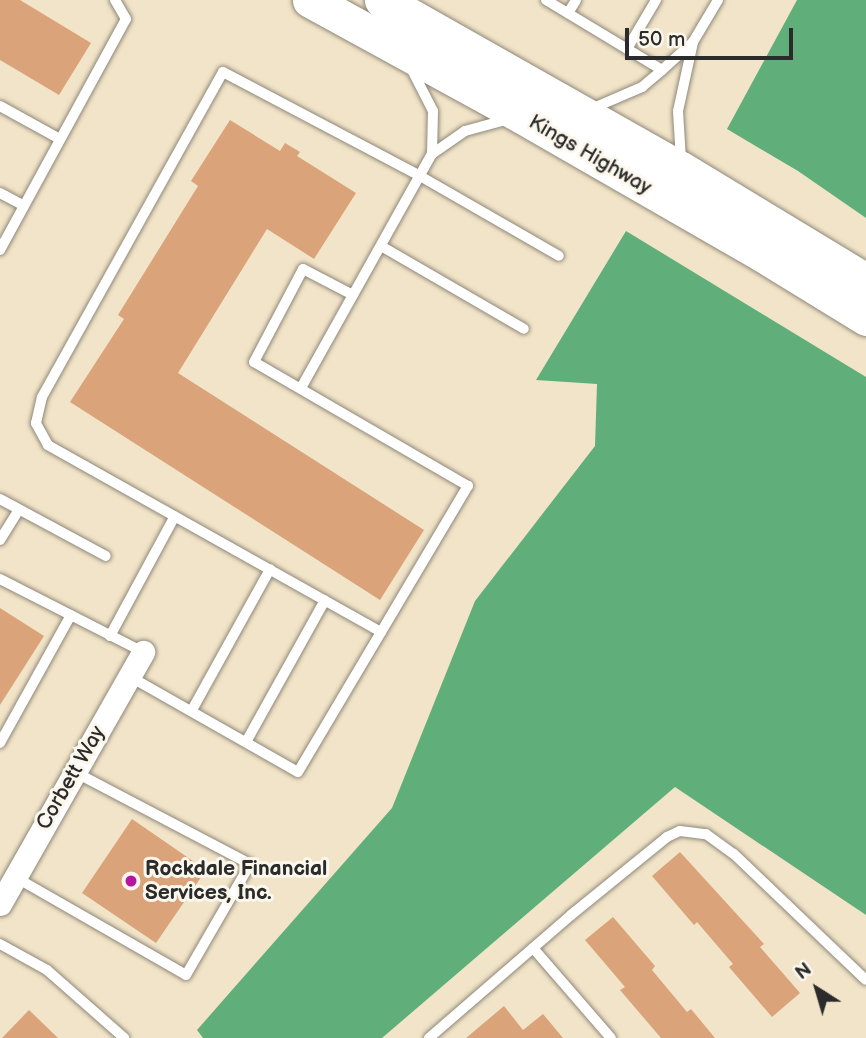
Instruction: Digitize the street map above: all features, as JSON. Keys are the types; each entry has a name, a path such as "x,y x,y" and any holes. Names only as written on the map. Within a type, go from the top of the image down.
{"main road":[{"name":"Kings Highway","path":"310,0 522,116 762,254 866,318"},
{"name":"Kings Highway","path":"382,0 584,112 866,281"}],"street":[{"name":"Corbett Way","path":"0,904 143,652"}],"lane":[{"path":"0,250 125,19 115,0"},
{"path":"546,0 663,70"},
{"path":"568,13 576,0"},
{"path":"627,49 656,0"},
{"path":"584,112 642,87 663,70 693,42 718,0"},
{"path":"681,169 678,111 693,42"},
{"path":"401,50 433,111 432,154"},
{"path":"381,632 48,445 36,423 42,397 223,72 419,176 559,256"},
{"path":"0,106 60,139"},
{"path":"301,388 432,154 465,131 522,116"},
{"path":"0,193 24,206"},
{"path":"380,246 524,329"},
{"path":"129,676 298,772 468,486 254,362 303,269 353,295"},
{"path":"0,499 106,556"},
{"path":"0,540 19,509"},
{"path":"110,636 175,516"},
{"path":"192,710 270,569"},
{"path":"0,579 143,652"},
{"path":"246,741 325,600"},
{"path":"0,743 71,615"},
{"path":"15,877 186,975 250,864 75,772"},
{"path":"429,1038 667,837 680,831 695,830 706,834 752,869 866,980"},
{"path":"0,944 47,970 124,1038"},
{"path":"533,948 611,1038"}],"green space":[{"path":"797,0 866,0 866,218 798,171 727,129"},
{"path":"626,231 866,377 866,915 675,787 382,1038 203,1038 197,1030 392,808 475,601 595,446 597,384 536,380"}],"building":[{"path":"0,0 20,0 91,43 59,95 0,60"},
{"path":"230,120 280,151 285,143 300,152 297,156 356,193 314,259 267,229 178,373 424,530 380,600 70,402 124,319 118,315 198,186 191,181"},
{"path":"0,608 44,636 0,705"},
{"path":"132,819 206,870 156,943 82,893"},
{"path":"680,852 764,944 760,947 800,993 772,1017 729,967 733,964 697,922 694,925 652,876"},
{"path":"613,917 655,966 652,970 687,1012 691,1009 715,1038 661,1038 620,990 625,987 585,940"},
{"path":"504,1006 523,1030 543,1014 563,1038 466,1038"},
{"path":"29,1010 58,1038 2,1038"}],"place":[{"name":"Rockdale Financial Services, Inc.","path":"131,881"}]}
